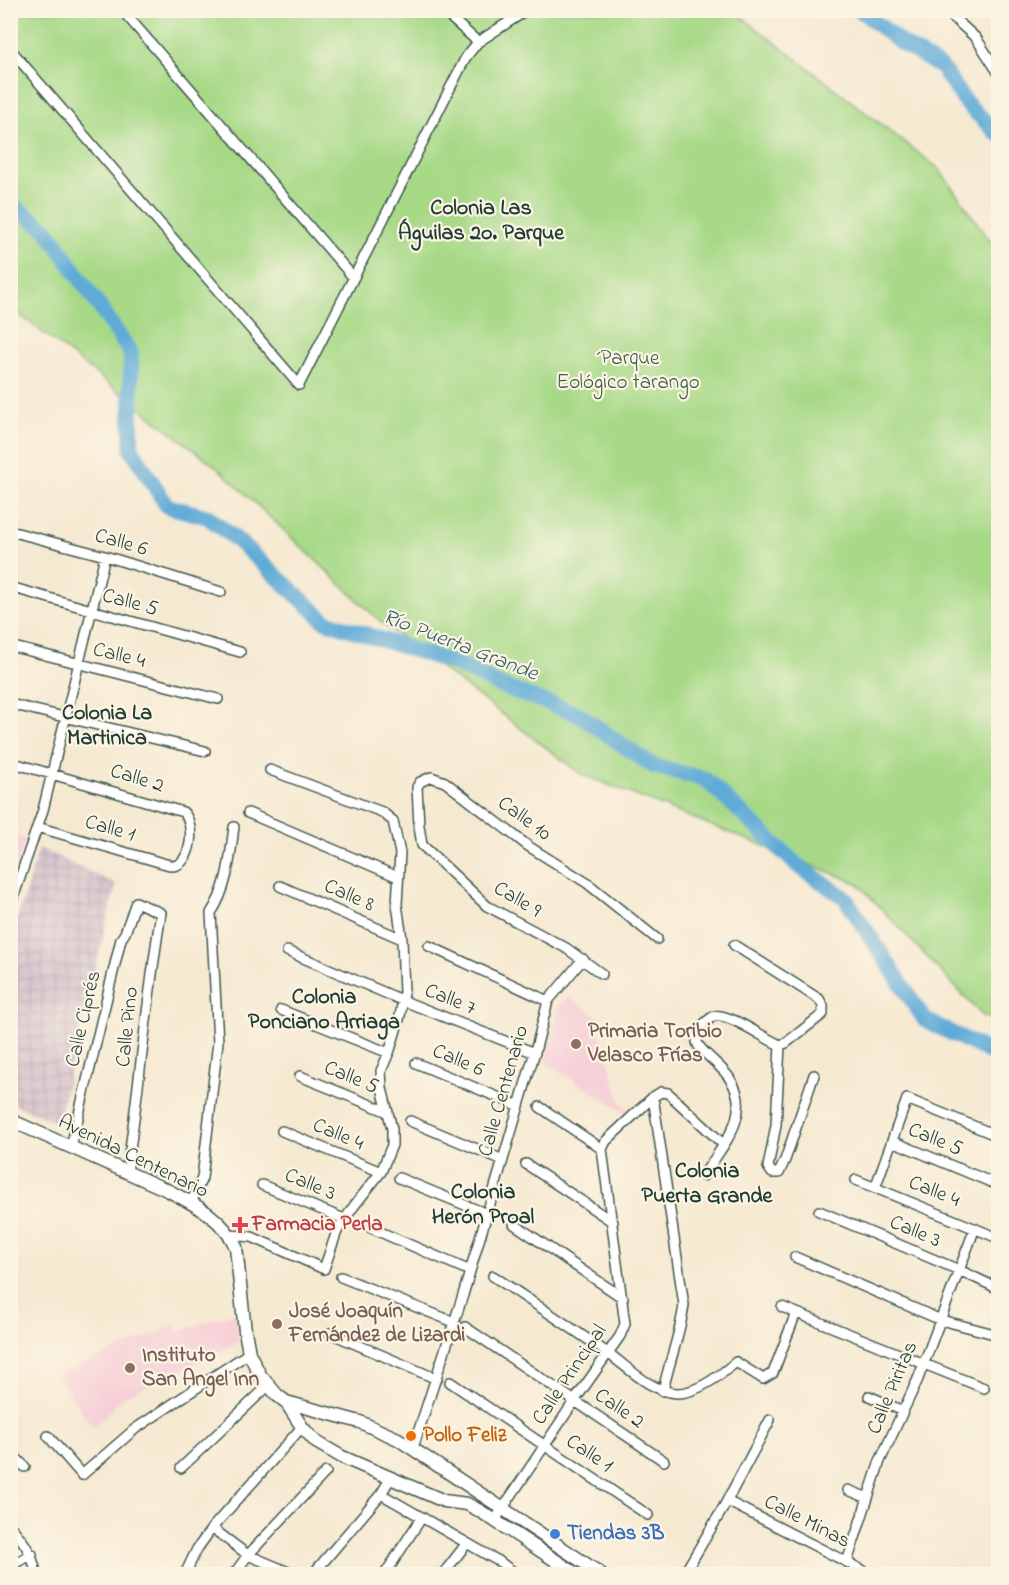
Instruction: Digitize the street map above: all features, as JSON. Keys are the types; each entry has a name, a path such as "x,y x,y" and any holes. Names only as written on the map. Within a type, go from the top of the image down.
{"main road":[{"name":"Avenida Centenario","path":"10,1120 189,1202 223,1225 231,1235"},
{"path":"231,1235 238,1260 244,1332 249,1353 268,1386 286,1402 302,1427 327,1449 390,1479 444,1501 467,1504 495,1520 576,1575"},
{"path":"286,1402 360,1422 412,1448 601,1575"},
{"path":"467,1504 475,1491"}],"street":[{"path":"123,10 353,278"},
{"path":"442,10 478,42"},
{"path":"10,49 298,385 466,57 478,42 527,10"},
{"path":"945,10 976,38 999,72"},
{"name":"Calle 6","path":"10,531 105,556 222,592"},
{"path":"10,907 37,826 80,664 105,556"},
{"name":"Calle 5","path":"10,587 240,652"},
{"name":"Calle 4","path":"10,646 218,699"},
{"path":"10,704 205,751"},
{"name":"Calle 2","path":"10,762 183,812 190,822 191,835 184,861 180,865 173,866"},
{"path":"231,1235 252,1237 324,1269 337,1231 381,1172 392,1145 392,1129 382,1088 381,1071 389,1053 404,1001 402,939 397,904 400,853 393,820 382,812 270,770"},
{"name":"Calle 10","path":"423,845 418,826 417,787 420,782 431,777 445,782 528,846 587,883 657,939"},
{"path":"248,813 398,877"},
{"name":"Calle 1","path":"37,826 173,866"},
{"path":"189,1202 202,1178 218,1042 211,913 220,899 228,872 234,827"},
{"name":"Calle 9","path":"423,845 487,906 583,959 602,974"},
{"name":"Calle 8","path":"280,886 402,939"},
{"name":"Calle Ciprés","path":"71,1147 121,939 136,902"},
{"name":"Calle Pino","path":"127,1172 142,1065 152,967 161,913 136,902"},
{"path":"703,1176 734,1128 738,1118 738,1093 731,1080 698,1045 696,1039 699,1030 715,1016 727,1017 780,1045 786,1043 823,1014 823,1006 819,999 734,945"},
{"path":"429,946 548,1001"},
{"name":"Calle 7","path":"286,951 535,1053"},
{"name":"Calle Centenario","path":"412,1448 437,1380 535,1053 548,1001 583,959"},
{"path":"281,1010 389,1053"},
{"path":"780,1045 776,1125 768,1167 772,1173 779,1173 813,1076"},
{"name":"Calle 6","path":"416,1063 519,1106"},
{"name":"Calle 5","path":"300,1076 388,1112"},
{"path":"540,1107 602,1149 606,1141 653,1097 661,1092 668,1093 723,1144"},
{"path":"653,1097 684,1305 681,1331 669,1363 663,1391"},
{"name":"Calle 5","path":"875,1188 907,1099 999,1136"},
{"path":"410,1121 503,1160"},
{"name":"Calle 4","path":"282,1131 381,1172"},
{"name":"Calle 5","path":"892,1142 999,1185"},
{"name":"Calle Principal","path":"495,1520 609,1353 625,1324 602,1149"},
{"path":"526,1164 613,1222"},
{"path":"399,1178 487,1214"},
{"name":"Calle 4","path":"856,1180 999,1238"},
{"name":"Calle 3","path":"262,1185 344,1219"},
{"name":"Calle 3","path":"819,1211 997,1288"},
{"path":"514,1224 623,1298"},
{"path":"371,1228 470,1271"},
{"name":"Calle Piritas","path":"847,1562 880,1461 924,1365 975,1228"},
{"path":"795,1257 941,1320 999,1335"},
{"path":"493,1276 663,1391 679,1393 713,1381 736,1362 763,1379 769,1377 773,1373 796,1313"},
{"path":"341,1277 454,1322"},
{"path":"782,1307 984,1388"},
{"name":"Calle 2","path":"465,1327 664,1461"},
{"path":"330,1333 437,1380"},
{"path":"48,1436 82,1475 135,1429 249,1353"},
{"name":"Calle 1","path":"450,1382 648,1515"},
{"path":"181,1468 268,1386"},
{"path":"869,1396 903,1411"},
{"path":"684,1575 770,1420"},
{"path":"186,1575 197,1549 212,1528 302,1427"},
{"path":"10,1452 25,1467"},
{"path":"234,1575 248,1555 326,1472"},
{"path":"313,1575 381,1494 390,1479"},
{"path":"848,1490 868,1498"},
{"path":"381,1494 506,1566 516,1575"},
{"name":"Calle Minas","path":"727,1501 870,1575"},
{"path":"385,1575 422,1517"},
{"path":"10,1526 24,1540 32,1554 36,1575"},
{"path":"212,1528 248,1555 293,1575"},
{"path":"443,1575 467,1543"},
{"path":"10,1566 32,1554"},
{"path":"499,1575 506,1566"}],"shaded area":[{"path":"11,832 25,840 11,885"},
{"path":"39,848 116,884 57,1123 11,1103 11,939"},
{"name":"Primaria Toribio Velasco Frías","path":"568,997 602,1019 598,1026 620,1100 628,1110 625,1113 545,1062 560,1003"},
{"name":"Instituto San Angel Inn","path":"235,1313 239,1342 124,1397 93,1428 57,1375 176,1325 179,1330"}],"green space":[{"name":"´Parque Eológico tarango","path":"10,11 734,11 939,169 998,252 998,1021 983,1016 857,883 581,774 382,623 220,470 11,308"}],"waterway":[{"path":"860,10 901,43 942,68 966,103 998,134"},
{"name":"Río Puerta Grande","path":"10,203 47,230 131,353 131,448 167,506 208,517 237,540 325,621 453,663 506,688 578,714 653,766 705,779 797,865 845,898 925,1020 998,1056"}],"place":[{"name":"Primaria Toribio Velasco Frías","path":"576,1044"},
{"name":"Farmacia Perla","path":"240,1225"},
{"name":"José Joaquín Fernández de Lizardi","path":"277,1324"},
{"name":"Instituto San Angel Inn","path":"130,1368"},
{"name":"Pollo Feliz","path":"411,1436"},
{"name":"Tiendas 3B","path":"555,1534"}],"district":[{"name":"Colonia Las Águilas 2o. Parque","path":"481,222"},
{"name":"Colonia La Martinica","path":"107,726"},
{"name":"Colonia Ponciano Arriaga","path":"324,1010"},
{"name":"Colonia Puerta Grande","path":"707,1184"},
{"name":"Colonia Herón Proal","path":"483,1206"}]}
